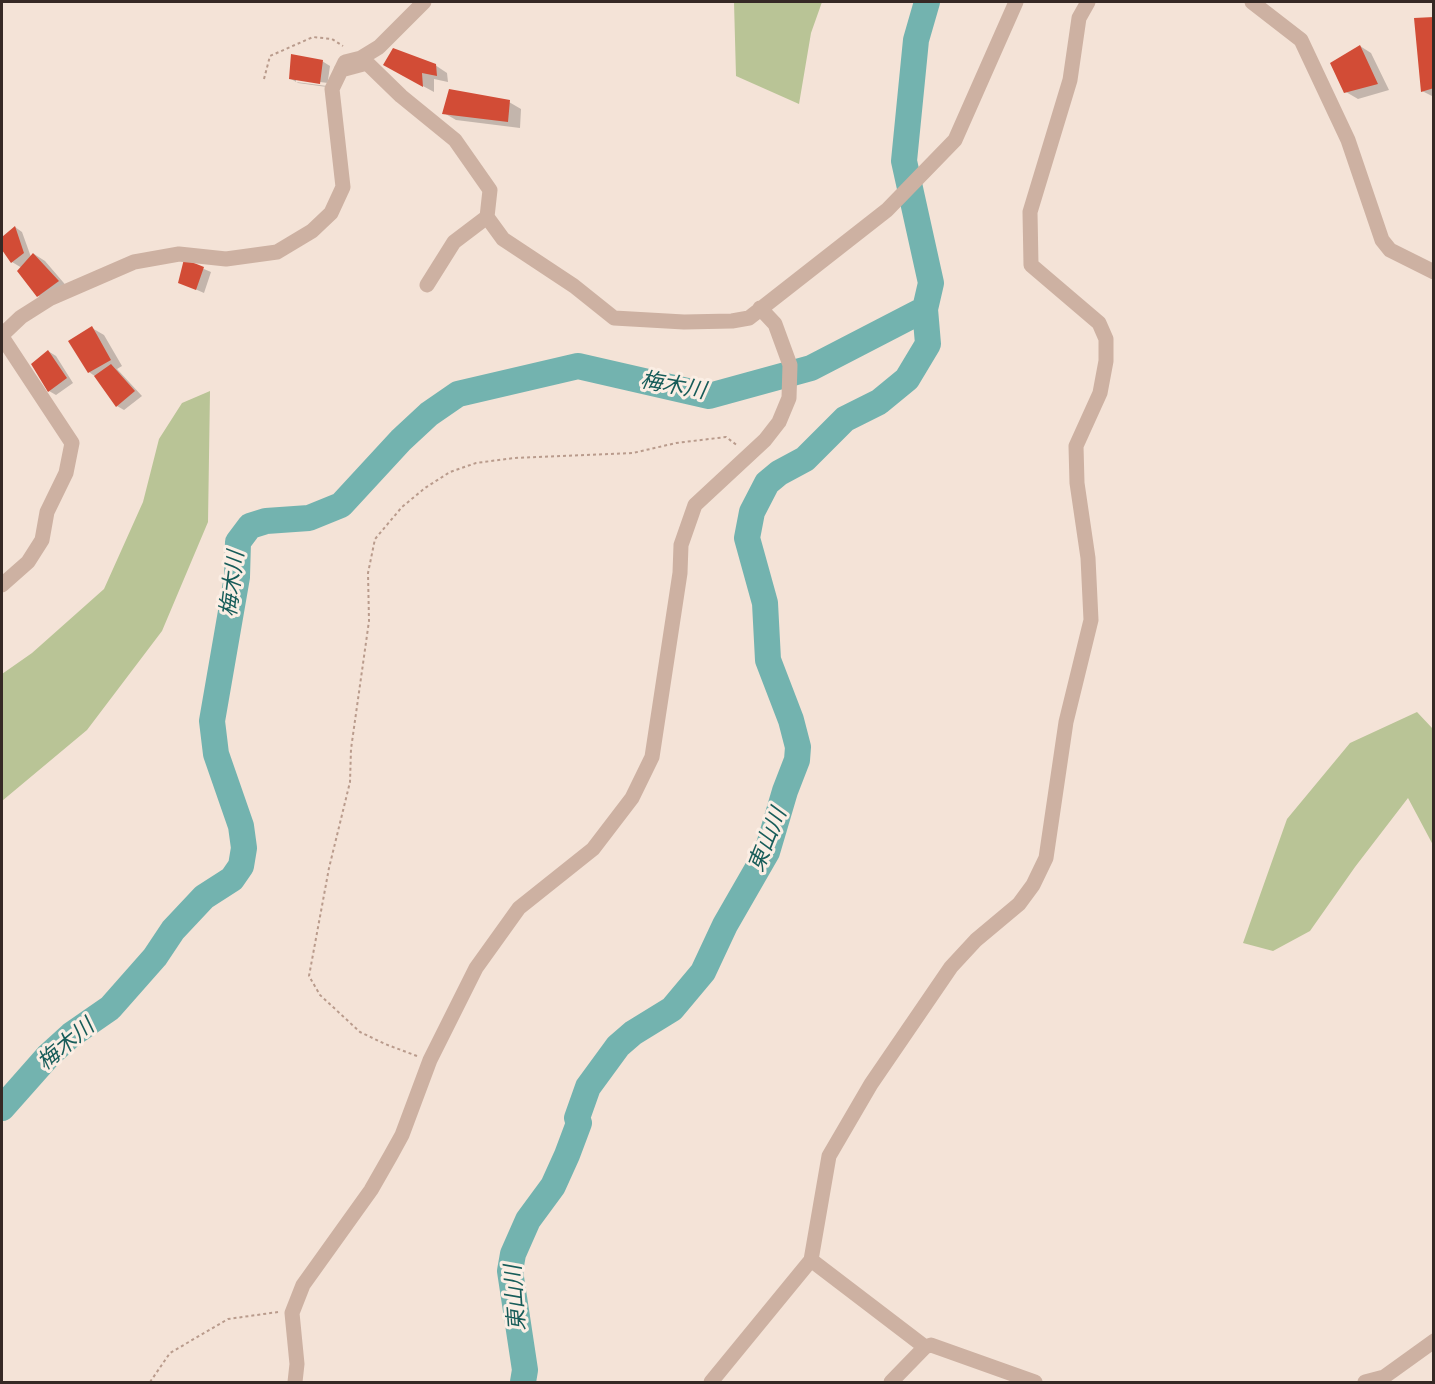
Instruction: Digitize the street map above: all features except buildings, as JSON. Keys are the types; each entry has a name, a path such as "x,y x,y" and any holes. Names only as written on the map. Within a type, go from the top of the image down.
{"street":[{"path":"2,585 28,562 42,540 46,512 66,473 72,443 2,336 21,317 51,298 134,262 179,254 226,259 277,252 312,231 331,213 343,187 332,89 341,70 345,62 361,58 379,47 424,2"},
{"path":"341,70 367,63 400,96 455,140 490,190 487,217 503,239 574,286 614,318 684,322 732,321 749,318 887,210 955,140 1016,2"},
{"path":"711,1383 811,1260 829,1156 860,1102 951,967 976,940 1018,904 1033,885 1046,858 1066,723 1091,620 1088,558 1077,483 1076,446 1100,393 1106,361 1106,339 1099,323 1031,265 1030,212 1070,80 1079,18 1088,2"},
{"path":"1252,2 1301,40 1348,140 1382,240 1390,250 1434,272"},
{"path":"427,285 454,242 487,217"},
{"path":"295,1383 297,1364 292,1313 303,1285 371,1190 402,1135 430,1060 476,968 519,908 593,849 632,798 652,757 680,573 681,545 695,505 749,456 779,422 789,398 790,364 775,324 760,308"},
{"path":"811,1260 925,1347"},
{"path":"1365,1383 1384,1377 1434,1341"},
{"path":"891,1383 925,1347 931,1345 940,1346 985,1366 1035,1383"}],"path":[{"path":"264,80 270,56 313,37 332,39 361,58"},
{"path":"430,1060 385,1044 360,1032 320,995 309,976 329,868 350,782 351,750 369,621 368,573 375,540 402,507 425,488 450,472 476,464 514,458 633,453 676,443 726,437 749,456"},
{"path":"150,1383 170,1353 228,1319 265,1312 292,1313"}],"green space":[{"path":"734,2 822,2 811,33 799,104 736,76"},
{"path":"210,391 208,522 162,631 87,730 2,801 2,674 32,653 104,589 143,502 159,439 182,403"},
{"path":"1417,712 1433,729 1433,845 1408,798 1310,931 1273,951 1243,943 1287,819 1350,743"}],"waterway":[{"name":"東山川","path":"523,1382 525,1370 510,1271 513,1254 528,1220 553,1186 567,1155 579,1123 577,1118 588,1087 618,1046 633,1033 672,1009 703,972 725,925 767,852 797,760 798,747 791,720 768,660 765,603 747,538 752,512 767,483 779,473 805,459 845,419 879,402 907,379 928,344 925,309 931,283 904,161 916,40 927,2"},
{"name":"梅木川","path":"2,1108 49,1055 71,1035 110,1008 155,957 173,930 204,897 232,879 241,866 244,848 241,826 216,754 212,721 237,577 238,542 250,526 266,521 309,518 341,505 401,440 429,414 458,394 578,366 709,396 811,368 925,309"}]}
